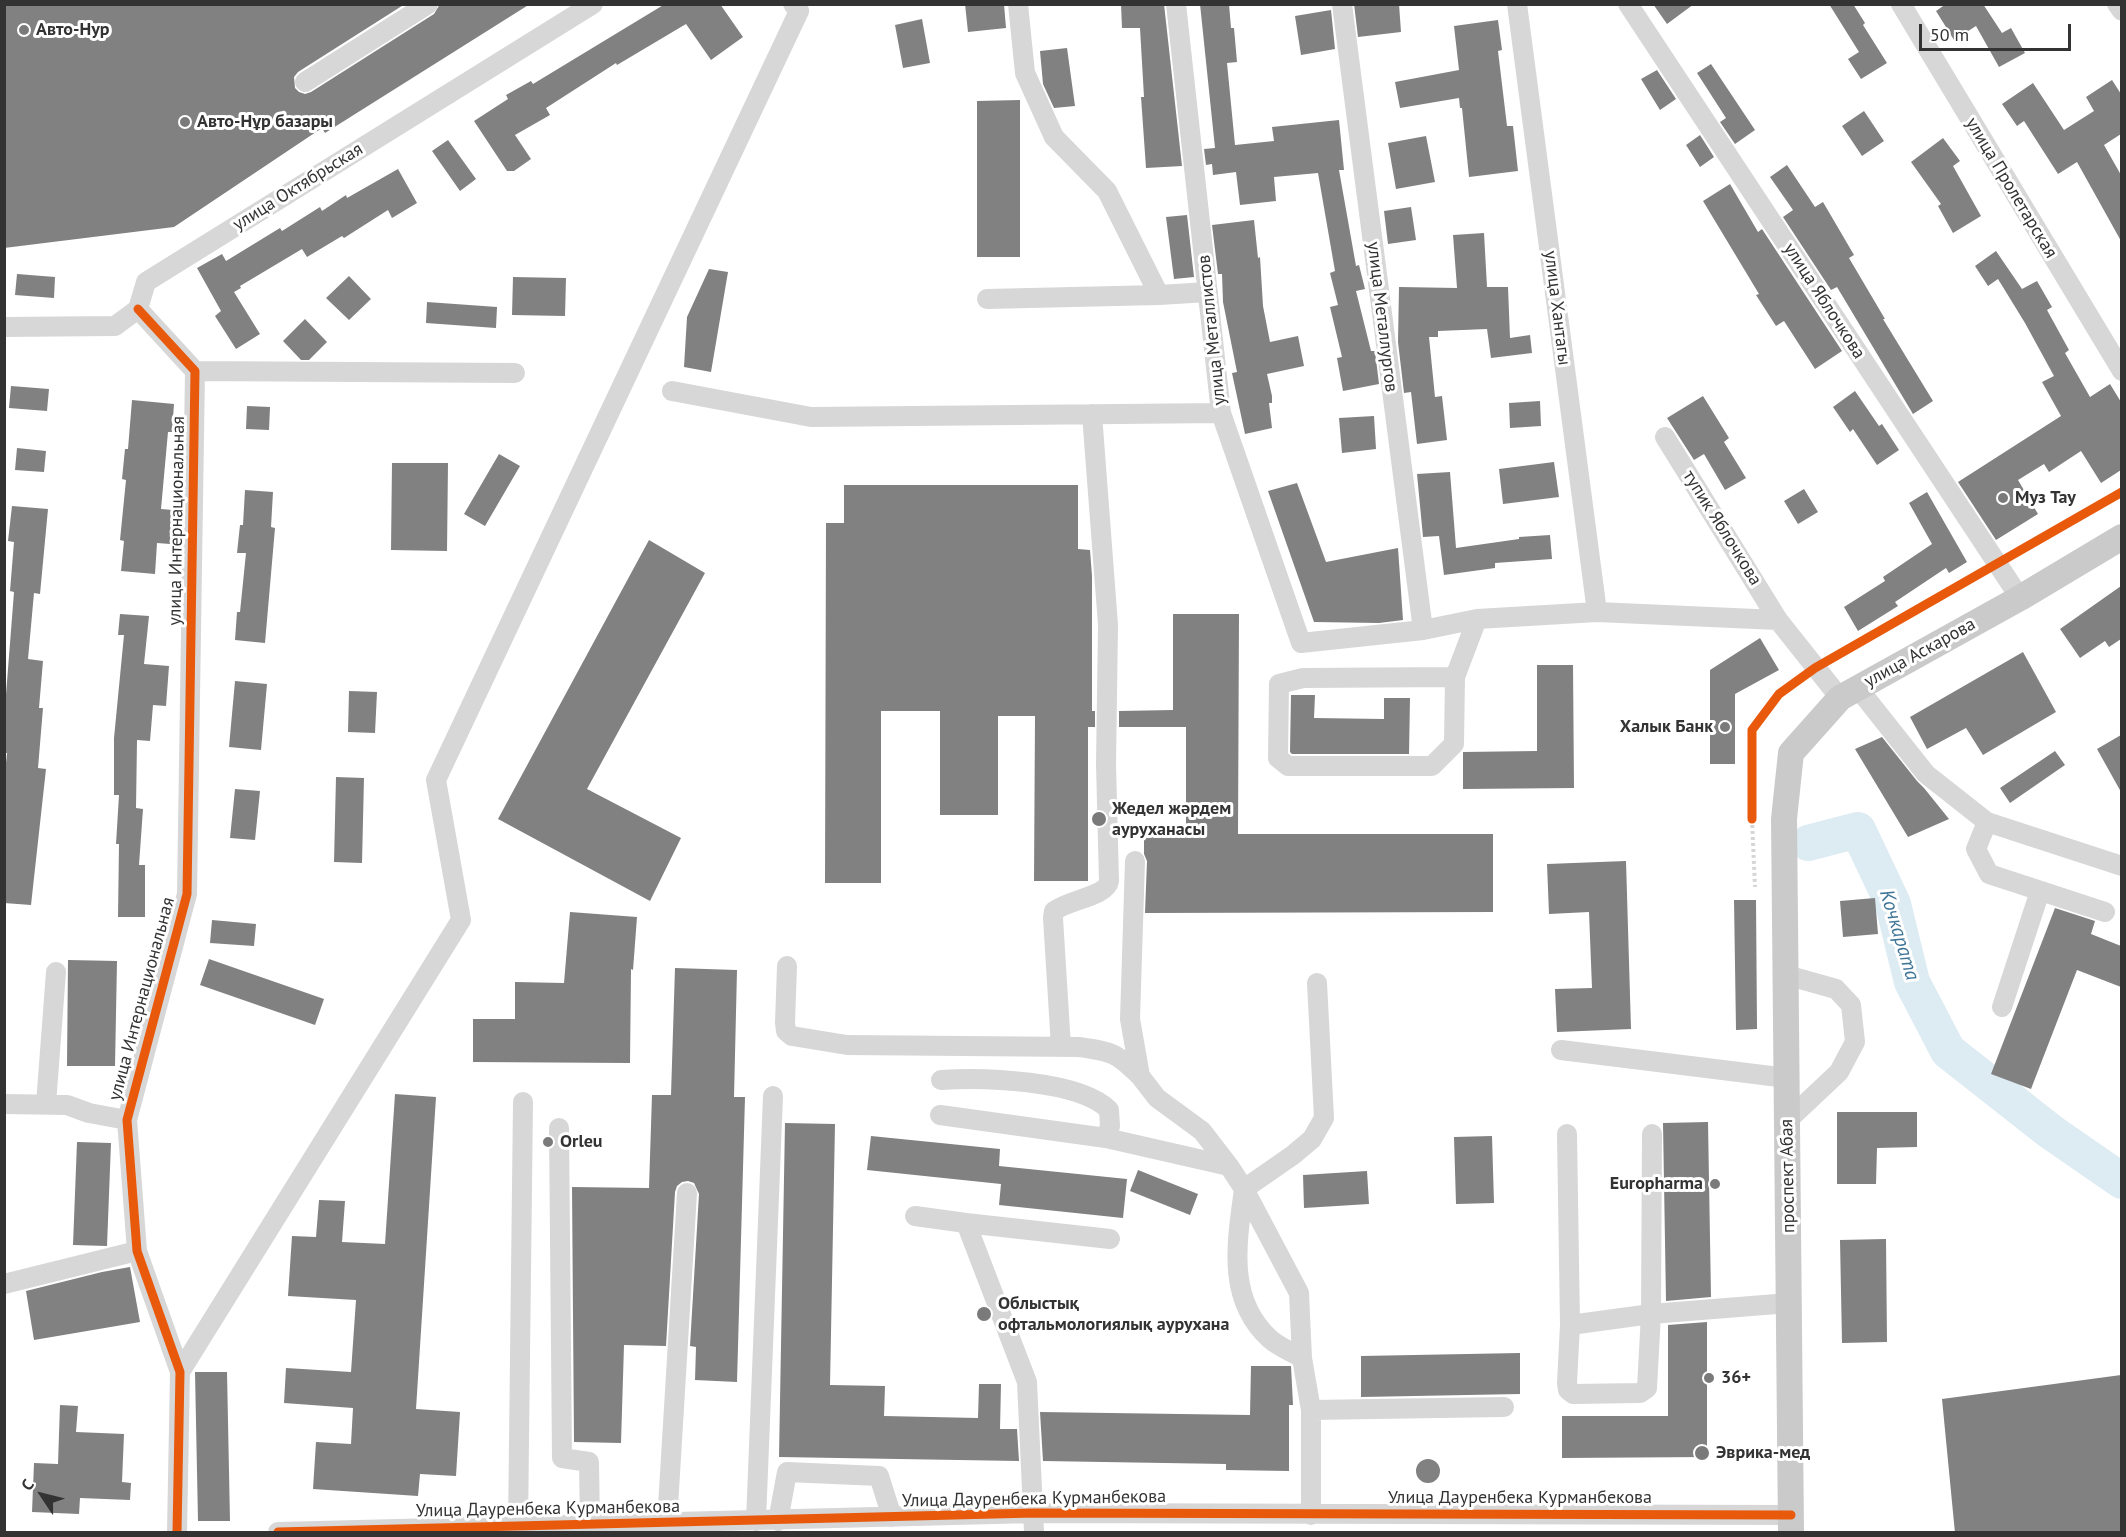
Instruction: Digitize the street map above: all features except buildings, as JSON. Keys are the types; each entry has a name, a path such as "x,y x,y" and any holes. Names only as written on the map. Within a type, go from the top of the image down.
{"main road":[{"name":"улица Аскарова","path":"1784,819 1791,753 1848,693 2020,597 2121,537"},
{"name":"проспект Абая","path":"1784,819 1791,1524"}],"street":[{"path":"305,82 428,4"},
{"name":"улица Октябрьская","path":"138,309 146,282 593,4"},
{"path":"1018,4 1025,73 1054,137 1107,191 1159,295"},
{"name":"улица Металлистов","path":"1176,4 1221,413 1301,643 1423,630"},
{"name":"улица Металлургов","path":"1342,4 1423,630"},
{"name":"улица Хантагы","path":"1517,4 1597,612"},
{"name":"улица Яблочкова","path":"1628,4 2020,597"},
{"name":"улица Пролетарская","path":"1901,4 2121,371"},
{"path":"2117,4 2121,11"},
{"path":"180,1372 461,920 436,780 796,8"},
{"path":"987,300 1208,292"},
{"path":"4,327 116,326 138,309 195,371 515,372"},
{"name":"улица Интернациональная","path":"177,1533 180,1372 137,1251 127,1120 187,894 195,371"},
{"path":"672,392 811,417 1221,413"},
{"path":"1061,1047 1054,911 1070,901 1103,891 1109,881 1106,764 1108,625 1092,414"},
{"name":"тупик Яблочкова","path":"1665,437 1778,620 1926,774 1987,822"},
{"path":"1423,630 1477,620 1597,612 1778,620"},
{"path":"1455,677 1303,678 1279,684 1278,758 1288,766 1432,766 1454,744 1455,677 1477,620"},
{"path":"2105,912 1989,874 1977,849 1987,822 2121,866"},
{"path":"1135,861 1130,1019 1140,1076"},
{"path":"2002,1006 2040,891"},
{"path":"787,966 785,1023 786,1031 792,1036 847,1045 1079,1047 1110,1052 1125,1061 1157,1098 1202,1131 1244,1189 1299,1293 1302,1358 1311,1410 1311,1515"},
{"path":"46,1104 56,972"},
{"path":"1786,975 1836,989 1851,1005 1855,1042 1839,1072 1787,1121"},
{"path":"1302,1358 1272,1340 1253,1320 1240,1291 1237,1243 1244,1189 1312,1139 1324,1118 1317,983"},
{"path":"1561,1050 1787,1078"},
{"path":"941,1080 970,1078 1050,1086 1090,1097 1109,1110 1110,1126 1106,1138"},
{"path":"756,1521 774,1096"},
{"path":"518,1527 523,1101"},
{"path":"4,1104 67,1105 89,1113 127,1120"},
{"path":"940,1114 1106,1138 1229,1166"},
{"path":"559,1128 562,1458 589,1462 590,1525"},
{"path":"1567,1134 1570,1325 1567,1383 1568,1390 1573,1394 1640,1393 1647,1388 1651,1314 1652,1134"},
{"path":"679,1526 687,1193"},
{"path":"915,1216 1110,1239"},
{"path":"966,1223 1027,1382 1034,1523"},
{"path":"4,1284 137,1251"},
{"path":"1570,1325 1651,1314 1789,1303"},
{"path":"1311,1410 1504,1407"},
{"path":"778,1521 787,1472 879,1476 892,1517"},
{"name":"Улица Дауренбека Курманбекова","path":"278,1533 590,1525 679,1526 756,1521 839,1525 892,1517 1034,1523 1311,1515 1791,1524"}],"path":[{"path":"1752,808 1755,887"}],"waterway":[{"name":"Кочкарата","path":"1808,843 1858,830 1893,904 1912,982 1948,1051 2051,1132 2122,1181"}],"cycle path":[{"path":"138,309 195,371 187,894 127,1120 137,1251 180,1372 177,1532"},
{"path":"1752,819 1752,730 1779,694 1815,668 2122,492"},
{"path":"278,1532 1034,1513 1791,1515"}],"place":[{"name":"Авто-Нур","path":"24,30"},
{"name":"Авто-Нұр базары","path":"185,122"},
{"name":"Муз Тау","path":"2003,498"},
{"name":"Халык Банк","path":"1725,727"},
{"name":"Жедел жәрдем ауруханасы","path":"1099,819"},
{"name":"Orleu","path":"548,1142"},
{"name":"Europharma","path":"1715,1184"},
{"name":"Облыстық офтальмологиялық аурухана","path":"984,1314"},
{"name":"36+","path":"1709,1378"},
{"name":"Эврика-мед","path":"1702,1453"}]}
